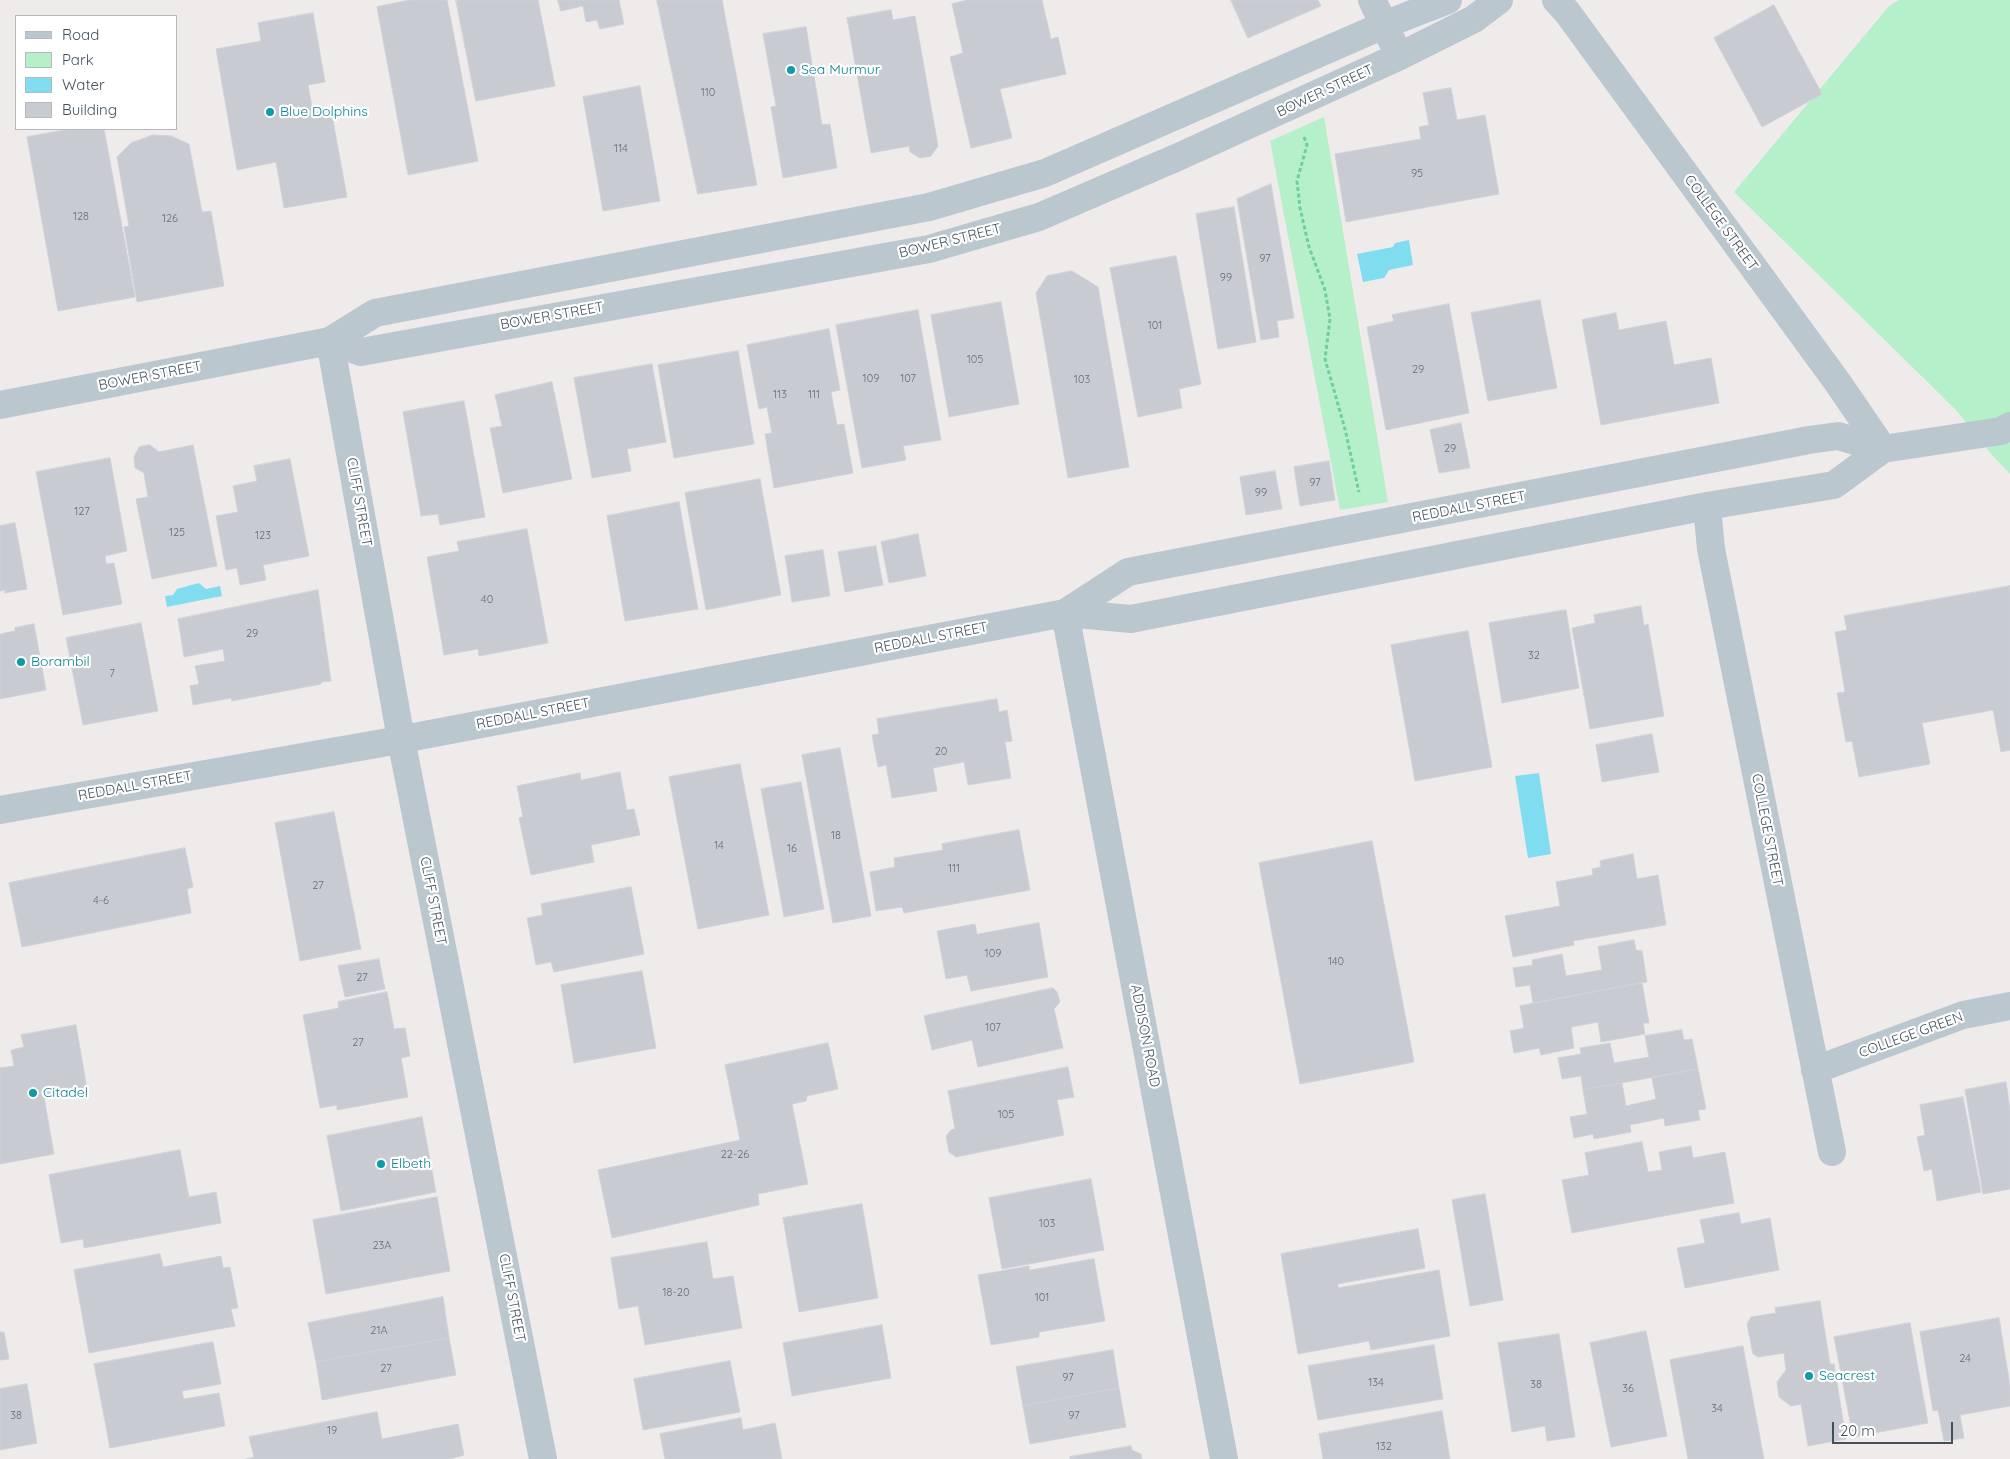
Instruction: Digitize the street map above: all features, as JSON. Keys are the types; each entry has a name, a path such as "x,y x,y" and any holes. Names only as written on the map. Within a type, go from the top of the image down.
{"street":[{"path":"1372,0 1400,56"},
{"name":"BOWER STREET","path":"0,405 330,341 375,313 929,207 1045,173 1384,25 1448,0"},
{"name":"BOWER STREET","path":"330,341 361,352 929,250 1039,217 1400,56 1474,19 1499,0"},
{"name":"COLLEGE STREET","path":"1556,0 1567,12 1817,354 1882,449"},
{"name":"CLIFF STREET","path":"330,341 401,739 543,1459"},
{"name":"REDDALL STREET","path":"1065,613 1128,572 1838,436 1882,449 2001,431 2010,426"},
{"name":"REDDALL STREET","path":"0,810 401,739 1065,613 1132,619 1707,506 1834,485 1882,449"},
{"name":"COLLEGE STREET","path":"1707,506 1711,549 1832,1152"},
{"name":"ADDISON ROAD","path":"1065,613 1224,1459"},
{"name":"COLLEGE GREEN","path":"1815,1070 1964,1015 2010,1006"}],"path":[{"path":"1291,106 1307,145 1297,181 1300,208 1309,247 1325,290 1330,319 1325,359 1345,429 1360,496 1370,526"}],"green space":[{"path":"1899,0 2010,0 2010,474 1992,455 1956,410 1734,192 1889,6"},
{"path":"1324,117 1388,502 1340,510 1270,141"}],"water":[{"path":"1409,240 1413,265 1389,270 1384,278 1363,282 1357,254 1393,247 1395,243"},
{"path":"199,583 206,589 220,586 222,596 167,607 165,596 173,595 177,589"},
{"path":"1539,773 1551,854 1528,858 1515,776"}],"building":[{"path":"410,0 447,0 478,161 408,175 377,7"},
{"path":"456,0 538,0 555,86 476,101"},
{"path":"558,0 619,0 624,24 600,29 597,20 586,22 583,6 561,11"},
{"path":"657,0 722,0 757,185 698,194"},
{"path":"968,0 1042,0 1051,39 1058,37 1066,74 1000,89 1012,138 971,148 950,57 963,53 952,4"},
{"path":"1231,0 1318,0 1321,6 1248,38"},
{"path":"1774,5 1822,94 1762,127 1714,38"},
{"path":"891,10 893,20 915,16 938,146 931,156 920,158 910,152 909,146 871,153 847,18"},
{"name":"Blue Dolphins","path":"313,13 325,82 308,85 313,113 331,110 347,197 284,208 276,162 237,170 216,49 261,41 258,23"},
{"name":"Sea Murmur","path":"806,27 822,125 830,124 837,168 783,178 771,107 776,106 763,34"},
{"path":"640,86 660,201 603,211 583,97"},
{"path":"1451,88 1457,120 1485,115 1499,194 1346,222 1335,154 1421,139 1419,127 1429,125 1423,93"},
{"path":"66,130 104,130 135,297 58,311 27,137"},
{"path":"153,135 171,136 189,144 202,212 211,211 224,286 137,302 124,227 129,226 117,157 131,143"},
{"path":"1271,184 1294,318 1277,321 1279,337 1261,340 1237,199"},
{"path":"1234,207 1256,342 1218,349 1196,214"},
{"path":"1176,256 1201,384 1179,389 1182,408 1138,417 1110,268"},
{"path":"1072,271 1098,287 1129,467 1068,478 1036,293 1047,276"},
{"path":"1540,300 1557,388 1488,401 1471,313"},
{"path":"1001,302 1019,404 949,417 931,315"},
{"path":"1449,304 1469,413 1386,430 1367,327 1394,321 1392,315"},
{"path":"918,310 941,440 903,446 906,460 862,468 836,325"},
{"path":"1616,313 1619,330 1666,321 1674,365 1711,358 1719,403 1601,425 1582,320"},
{"path":"829,329 840,390 831,392 837,425 844,424 853,473 774,488 765,434 772,433 767,407 759,409 747,345"},
{"path":"738,351 754,444 674,458 658,365"},
{"path":"652,364 666,442 627,449 631,471 592,478 574,378"},
{"path":"552,382 572,479 503,493 490,428 502,426 495,395"},
{"path":"464,401 485,517 440,525 438,514 421,516 403,412"},
{"path":"1461,423 1470,468 1439,473 1430,430"},
{"path":"150,445 159,452 193,445 217,566 152,579 136,499 148,497 144,473 135,468 134,457 139,447"},
{"path":"110,458 127,551 105,556 106,564 114,563 122,604 63,615 36,472"},
{"path":"290,459 309,556 263,565 266,580 240,585 237,568 226,570 216,516 238,512 233,486 257,481 254,466"},
{"path":"1329,461 1335,500 1300,506 1294,467"},
{"path":"1275,471 1282,509 1246,515 1240,477"},
{"path":"760,479 781,595 706,610 685,493"},
{"path":"679,502 698,609 625,621 607,516"},
{"path":"15,523 27,589 5,593 5,590 0,591 0,526"},
{"path":"527,529 548,643 479,656 478,649 444,655 427,557 459,551 457,542"},
{"path":"918,534 926,576 889,583 881,542"},
{"path":"876,546 883,585 845,592 838,552"},
{"path":"823,550 830,596 792,602 785,556"},
{"path":"2010,586 2010,750 2001,752 1993,710 1922,723 1930,764 1859,777 1852,741 1846,742 1837,693 1845,692 1835,632 1847,630 1844,616"},
{"path":"318,590 331,681 232,701 231,698 193,705 190,686 199,684 195,666 225,661 223,649 184,657 178,619"},
{"path":"1641,606 1644,626 1648,624 1664,716 1590,729 1572,628 1595,623 1594,615"},
{"path":"1566,610 1579,688 1502,703 1489,623"},
{"path":"141,623 158,711 83,725 66,638"},
{"name":"Borambil","path":"34,624 46,690 0,699 0,634 15,631 15,628"},
{"path":"1468,631 1492,767 1415,781 1391,645"},
{"path":"997,699 999,712 1007,710 1012,741 1005,742 1011,778 968,785 964,762 933,768 937,791 892,798 886,765 878,767 872,735 879,734 877,719"},
{"path":"1652,734 1659,772 1602,782 1596,745"},
{"path":"840,748 871,916 833,923 802,755"},
{"path":"740,764 769,915 698,929 669,777"},
{"path":"620,772 627,810 634,809 640,835 591,845 594,862 531,875 519,818 523,817 517,786 580,773 581,780"},
{"path":"801,782 824,909 784,917 761,789"},
{"path":"334,812 361,949 300,961 275,823"},
{"path":"1019,830 1030,890 904,913 902,907 876,911 870,872 895,867 894,858 943,850 942,844"},
{"path":"1372,841 1414,1062 1300,1084 1259,863"},
{"path":"185,848 193,887 187,889 191,913 22,947 9,883"},
{"path":"1633,854 1637,879 1658,875 1666,925 1573,941 1574,945 1513,957 1505,916 1560,906 1556,882 1593,875 1592,869 1601,867 1600,861"},
{"path":"631,887 644,954 554,972 551,962 536,965 527,918 543,915 541,904"},
{"path":"1039,923 1048,977 971,991 967,975 946,979 937,931 975,924 977,934"},
{"path":"1634,940 1636,950 1642,951 1647,982 1533,1003 1530,985 1516,987 1513,968 1533,965 1532,960 1562,954 1566,976 1602,970 1598,947"},
{"path":"379,959 385,989 345,997 338,966"},
{"path":"642,971 656,1048 574,1063 561,985"},
{"path":"1642,983 1649,1023 1643,1023 1645,1034 1601,1042 1598,1022 1571,1027 1574,1048 1541,1055 1539,1048 1514,1053 1510,1031 1524,1028 1520,1006"},
{"path":"1053,988 1057,992 1060,1002 1054,1009 1063,1048 978,1067 972,1040 932,1050 924,1016"},
{"path":"387,992 394,1029 405,1028 410,1056 401,1058 408,1097 337,1110 337,1105 320,1108 303,1015 339,1008 338,1002"},
{"name":"Citadel","path":"76,1025 87,1089 44,1097 54,1154 0,1164 0,1068 14,1066 11,1050 24,1047 21,1035"},
{"path":"1682,1030 1684,1040 1692,1039 1698,1069 1583,1090 1581,1076 1562,1079 1558,1058 1581,1054 1580,1048 1610,1043 1614,1063 1649,1057 1645,1036"},
{"path":"828,1043 838,1089 807,1096 806,1101 792,1104 808,1184 758,1194 759,1205 612,1238 598,1170 740,1140 725,1065"},
{"path":"1068,1067 1074,1097 1057,1100 1064,1135 956,1157 949,1152 946,1136 951,1130 955,1129 948,1091"},
{"path":"1698,1069 1706,1109 1698,1110 1700,1120 1665,1126 1664,1118 1630,1125 1631,1132 1594,1139 1593,1134 1574,1138 1570,1117 1587,1114 1583,1090 1622,1083 1626,1106 1656,1099 1652,1078"},
{"path":"2006,1082 2010,1110 2010,1189 1983,1194 1965,1090"},
{"path":"1963,1097 1981,1192 1937,1201 1932,1169 1924,1171 1917,1137 1925,1135 1920,1105"},
{"name":"Elbeth","path":"422,1117 436,1192 341,1211 327,1136"},
{"path":"1642,1142 1648,1172 1662,1170 1659,1152 1691,1146 1693,1158 1725,1152 1734,1203 1572,1233 1562,1180 1589,1175 1585,1153"},
{"path":"180,1150 189,1197 216,1192 221,1223 84,1248 83,1239 61,1243 49,1175"},
{"path":"1091,1179 1104,1250 1002,1269 989,1198"},
{"path":"1485,1194 1503,1300 1470,1306 1452,1200"},
{"path":"437,1197 450,1271 326,1294 313,1220"},
{"path":"862,1204 878,1298 799,1312 783,1218"},
{"path":"1739,1213 1741,1224 1770,1218 1779,1270 1685,1288 1677,1248 1705,1243 1700,1220"},
{"path":"1418,1229 1425,1268 1338,1284 1338,1288 1439,1270 1450,1336 1371,1350 1369,1341 1298,1354 1281,1254"},
{"path":"707,1242 713,1279 733,1276 742,1328 645,1345 638,1306 619,1309 611,1258"},
{"path":"160,1254 163,1267 221,1256 223,1268 230,1267 238,1308 231,1309 235,1326 89,1353 74,1270"},
{"path":"1094,1259 1105,1321 1039,1332 1039,1337 991,1345 978,1275 1029,1266 1029,1270"},
{"path":"443,1297 449,1338 316,1362 308,1323"},
{"name":"Seacrest","path":"1820,1301 1830,1364 1834,1364 1846,1439 1808,1446 1801,1404 1791,1406 1779,1397 1777,1382 1786,1370 1784,1353 1758,1357 1753,1354 1747,1324 1751,1317 1776,1313 1775,1308"},
{"path":"1999,1318 2010,1386 2010,1406 1960,1415 1964,1438 1944,1441 1938,1410 1933,1411 1920,1332"},
{"path":"1910,1323 1928,1423 1853,1437 1834,1337"},
{"path":"882,1325 891,1378 792,1396 783,1343"},
{"path":"1646,1331 1667,1436 1611,1447 1590,1343"},
{"path":"0,1332 4,1332 9,1359 0,1360"},
{"path":"1559,1334 1575,1437 1547,1441 1545,1426 1512,1432 1498,1343"},
{"path":"449,1338 456,1375 322,1400 316,1362"},
{"path":"213,1342 221,1384 182,1391 184,1399 219,1393 225,1426 110,1448 94,1364"},
{"path":"1434,1345 1443,1399 1318,1420 1308,1366"},
{"path":"1743,1346 1764,1459 1688,1459 1670,1360"},
{"path":"1113,1350 1119,1388 1023,1406 1016,1367"},
{"path":"730,1361 740,1412 643,1430 634,1379"},
{"path":"27,1384 37,1443 0,1450 0,1389"},
{"path":"1119,1388 1126,1427 1030,1444 1023,1406"},
{"path":"1442,1411 1450,1459 1323,1459 1319,1434"},
{"path":"377,1412 382,1439 458,1424 464,1455 450,1459 246,1459 254,1457 249,1437"},
{"path":"741,1418 743,1430 775,1423 782,1459 665,1459 660,1434"},
{"path":"1131,1446 1132,1450 1141,1454 1142,1459 1070,1459 1070,1457"}],"place":[{"name":"Sea Murmur","path":"791,70"},
{"name":"Blue Dolphins","path":"270,112"},
{"name":"Borambil","path":"21,662"},
{"name":"Citadel","path":"33,1093"},
{"name":"Elbeth","path":"381,1164"},
{"name":"Seacrest","path":"1809,1376"}]}
